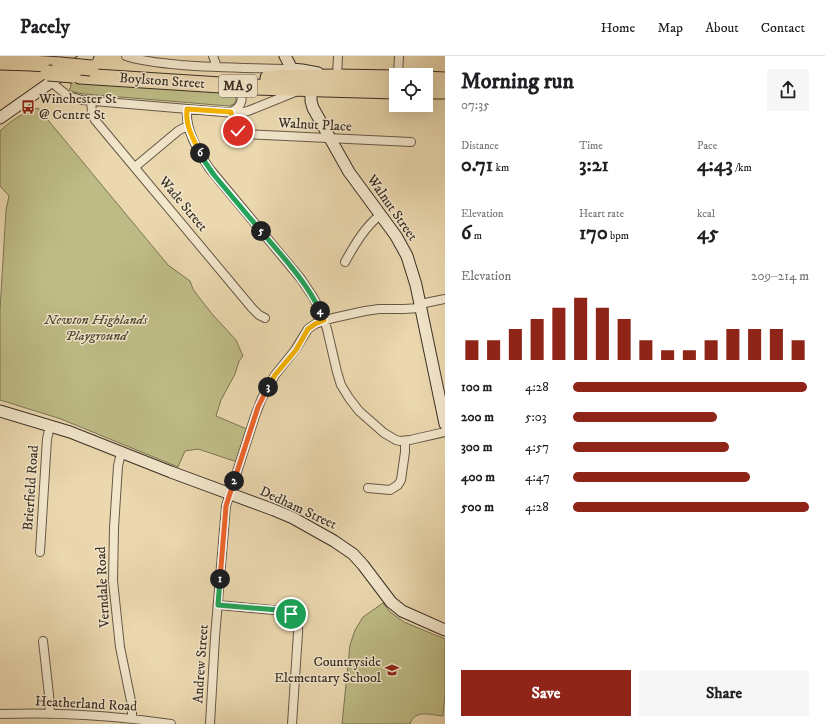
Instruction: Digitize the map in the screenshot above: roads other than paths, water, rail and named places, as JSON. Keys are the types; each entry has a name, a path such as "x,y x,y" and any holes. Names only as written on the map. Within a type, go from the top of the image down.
{"highway":[{"name":"Boylston Street","path":"0,62 31,63 53,74"},
{"name":"Boylston Street","path":"86,66 239,86 389,91"},
{"name":"Boylston Street","path":"0,72 36,72 53,74 86,66 247,78 389,78"},
{"path":"433,79 445,80"},
{"path":"433,91 445,91"}],"main road":[{"path":"285,56 292,69 338,77"},
{"path":"0,118 53,74"},
{"name":"Walnut Street","path":"307,88 313,108 349,172 400,243 407,256 414,277 445,421"},
{"name":"Dedham Street","path":"0,411 70,432 121,453 283,514 302,523 341,545 352,554 363,565 391,602 396,606 408,614 445,630"}],"street":[{"path":"126,56 155,62 217,67 292,69"},
{"path":"213,56 217,67"},
{"path":"338,56 338,77"},
{"path":"398,68 399,56"},
{"path":"53,74 68,96 79,99 240,113 307,88"},
{"path":"231,112 237,109 242,102 242,95 239,86"},
{"name":"Wade Street","path":"91,101 92,112 95,120 252,308 265,318"},
{"path":"187,109 186,117 188,126 201,155 209,168 301,279 318,305 330,338 341,385 348,398 359,411 384,434 396,440 405,441 445,432"},
{"name":"Walnut Place","path":"231,112 236,129 240,133 244,134 411,142"},
{"path":"135,167 178,131 188,126"},
{"path":"346,262 353,248 367,228 380,215"},
{"name":"Andrew Street","path":"210,724 225,512 229,494 256,412 266,390 275,375 296,350 308,329 315,324 347,314 384,309 404,310 445,299"},
{"name":"Brierfield Road","path":"40,552 47,439 50,426"},
{"path":"368,488 390,490 398,485 401,480 405,441"},
{"name":"Verndale Road","path":"121,453 118,466 113,540 113,581 120,647 132,706 132,719"},
{"name":"Andrew Street","path":"218,605 283,610 291,614 297,620 298,633 292,724"},
{"path":"43,641 50,714"},
{"name":"Heatherland Road","path":"0,714 93,715 171,724"}],"place":[{"name":"Winchester St @ Centre St","path":"28,107"},
{"name":"Countryside Elementary School","path":"392,670"}],"park label":[{"name":"Newton Highlands Playground","path":"96,328"}]}
